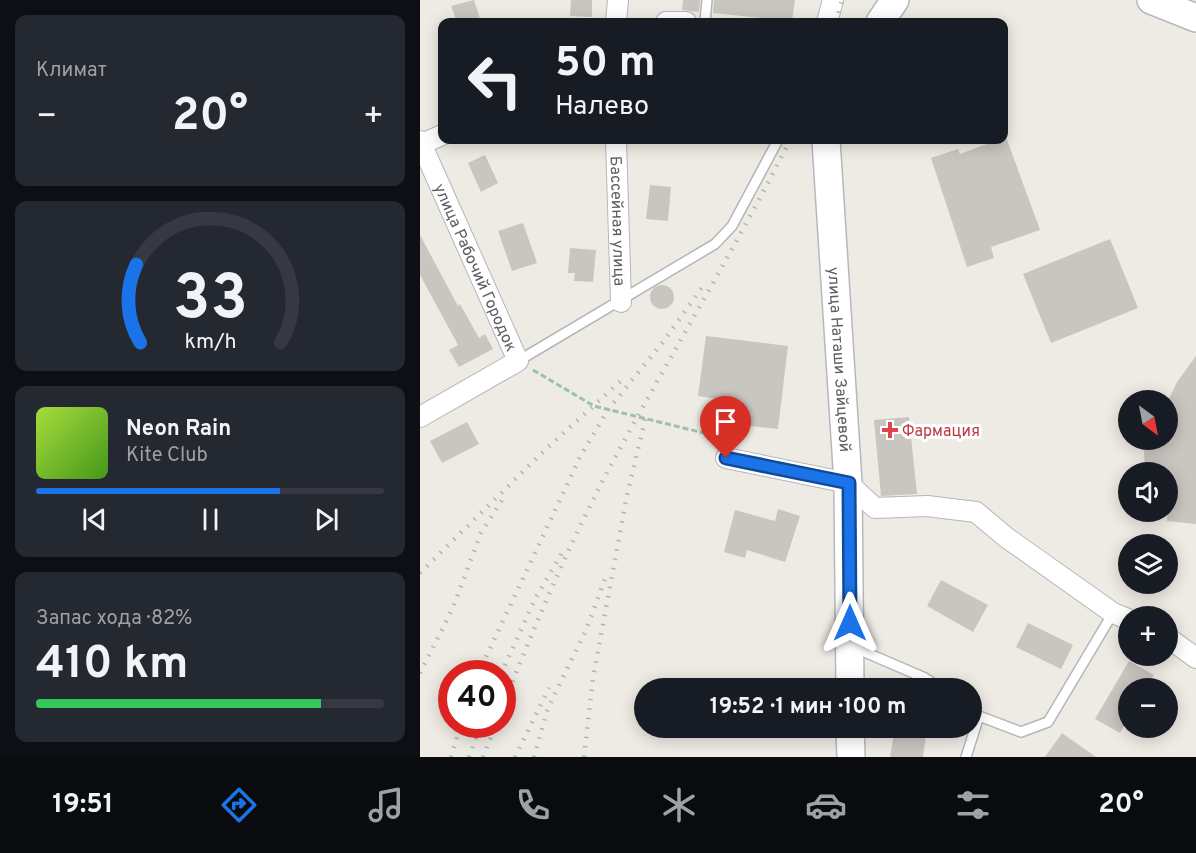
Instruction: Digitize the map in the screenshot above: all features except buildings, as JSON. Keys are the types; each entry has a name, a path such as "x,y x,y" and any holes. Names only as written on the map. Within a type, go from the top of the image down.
{"street":[{"path":"616,18 618,0"},
{"path":"828,18 833,0"},
{"path":"883,18 895,0"},
{"path":"1151,0 1196,18"},
{"path":"421,142 438,136"},
{"name":"улица Рабочий Городок","path":"421,142 518,361"},
{"name":"Бассейная улица","path":"616,144 621,302"},
{"name":"улица Наташи Зайцевой","path":"826,144 849,483 850,678"},
{"path":"420,417 518,361"},
{"path":"726,458 849,483 875,508 927,506 976,512 1007,537 1118,614"},
{"path":"1178,645 1196,658"},
{"path":"850,738 851,757"}],"lane":[{"path":"705,18 707,0"},
{"path":"518,361 621,302 715,244 732,226 776,144"},
{"path":"982,716 1022,732 1048,722 1118,620"},
{"path":"850,646 925,678"},
{"path":"966,757 970,738"}],"path":[{"path":"518,361 594,406 712,435 726,458"}],"railway":[{"path":"837,18 842,0"},
{"path":"516,674 553,586 595,496 788,144"},
{"path":"485,660 581,455 608,410 663,342 703,286"},
{"path":"420,573 546,449 625,377"},
{"path":"584,757 593,678 627,495 647,412"},
{"path":"420,673 452,610 481,533 504,497"},
{"path":"507,660 535,599 562,553"},
{"path":"534,757 548,708 586,630 605,579"},
{"path":"515,757 549,688"},
{"path":"451,757 457,738"},
{"path":"469,757 476,738"},
{"path":"483,757 490,738"}],"place":[{"name":"Фармация","path":"890,430"}],"route":[{"path":"726,458 849,483 850,623"}]}
